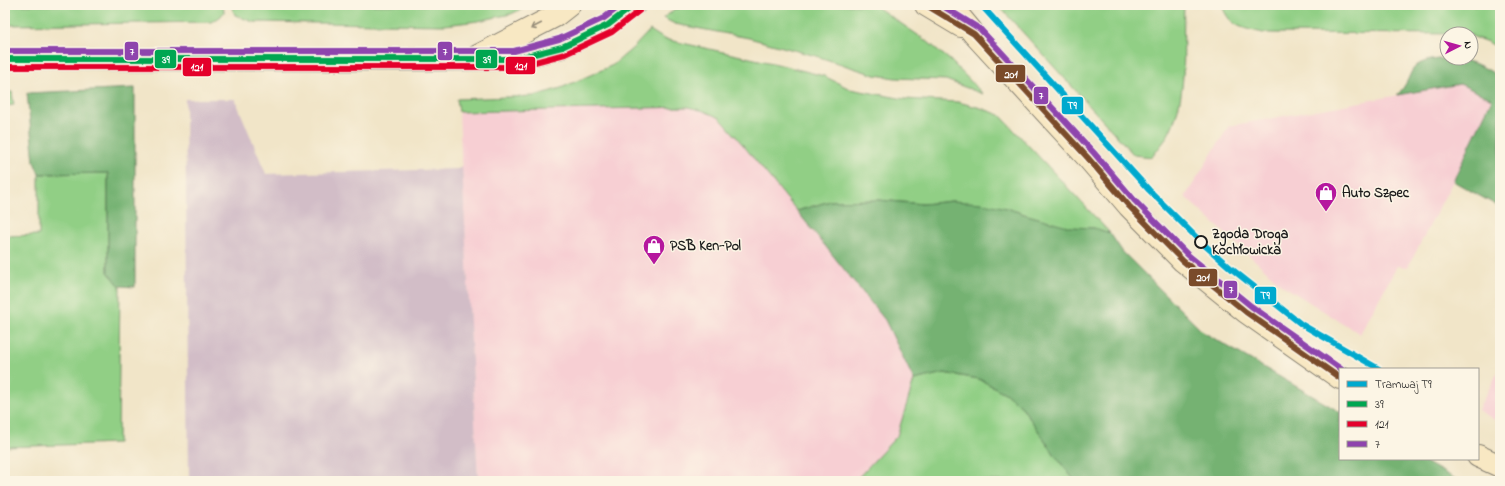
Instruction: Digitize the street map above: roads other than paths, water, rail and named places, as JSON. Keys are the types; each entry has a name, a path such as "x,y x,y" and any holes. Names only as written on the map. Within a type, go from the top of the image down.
{"street":[{"path":"472,59 555,16 569,5"},
{"path":"5,59 515,59 562,47 608,24 634,5"},
{"path":"926,5 974,34"},
{"path":"950,5 974,34 1088,158 1129,206 1183,261 1246,312 1339,377"},
{"path":"1479,456 1500,466"}],"tram line":[{"name":"T9","path":"981,5 1149,190 1201,242 1233,270 1301,324 1377,368"}],"place":[{"name":"Auto Szpec","path":"1326,212"},
{"name":"Zgoda Droga Kochłowicka","path":"1201,242"},
{"name":"PSB Ken-Pol","path":"654,266"}]}
